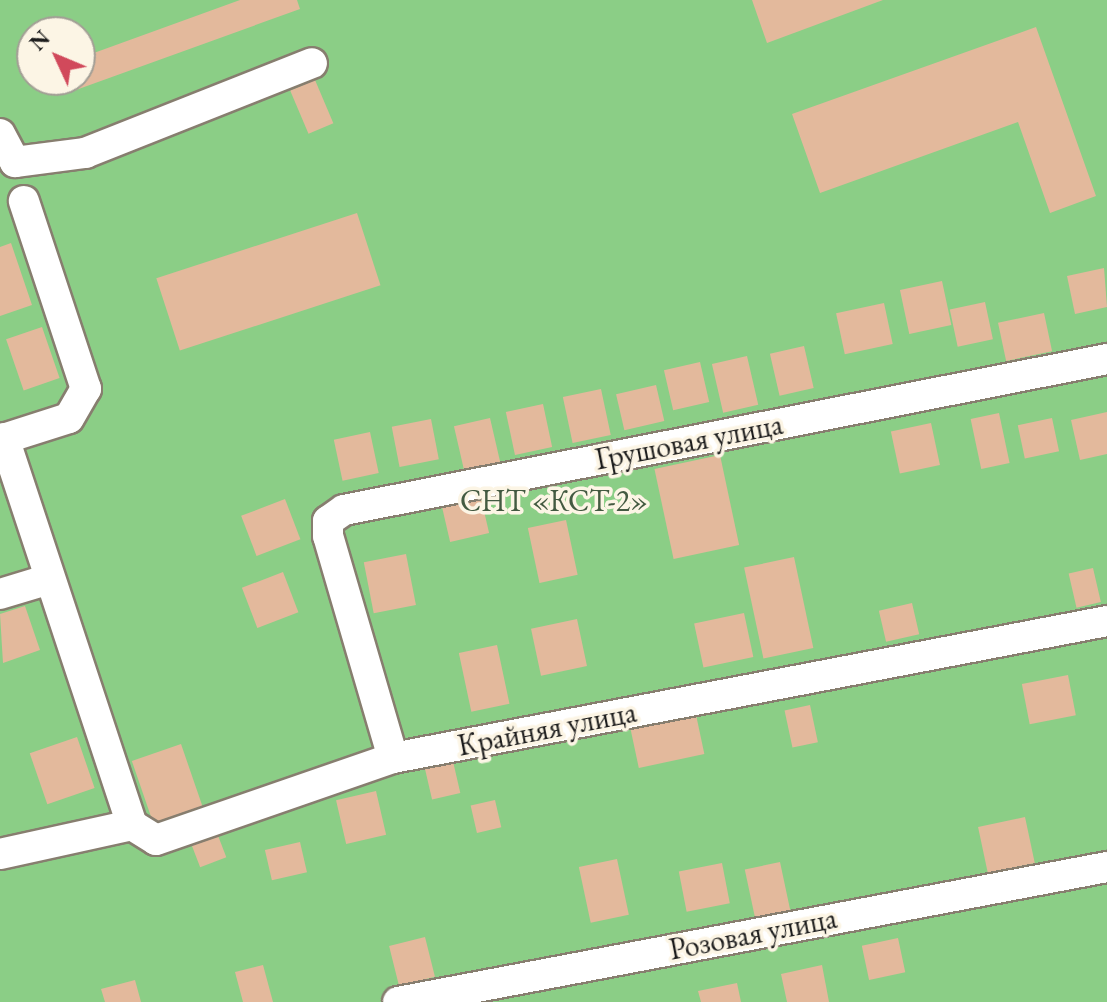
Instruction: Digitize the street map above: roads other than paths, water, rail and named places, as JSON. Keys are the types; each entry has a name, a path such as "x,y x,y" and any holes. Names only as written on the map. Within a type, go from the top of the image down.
{"street":[{"path":"0,134 15,162 85,153 312,63"},
{"path":"0,854 132,825 46,580 2,439 69,418 86,389 24,201"},
{"name":"Грушовая улица","path":"393,758 328,536 328,521 344,510 1107,359"},
{"path":"0,594 46,580"},
{"name":"Крайняя улица","path":"132,825 156,840 393,758 1107,621"},
{"name":"Розовая улица","path":"398,1002 1107,867"}],"park label":[{"name":"СНТ «КСТ-2»","path":"554,501"}]}
